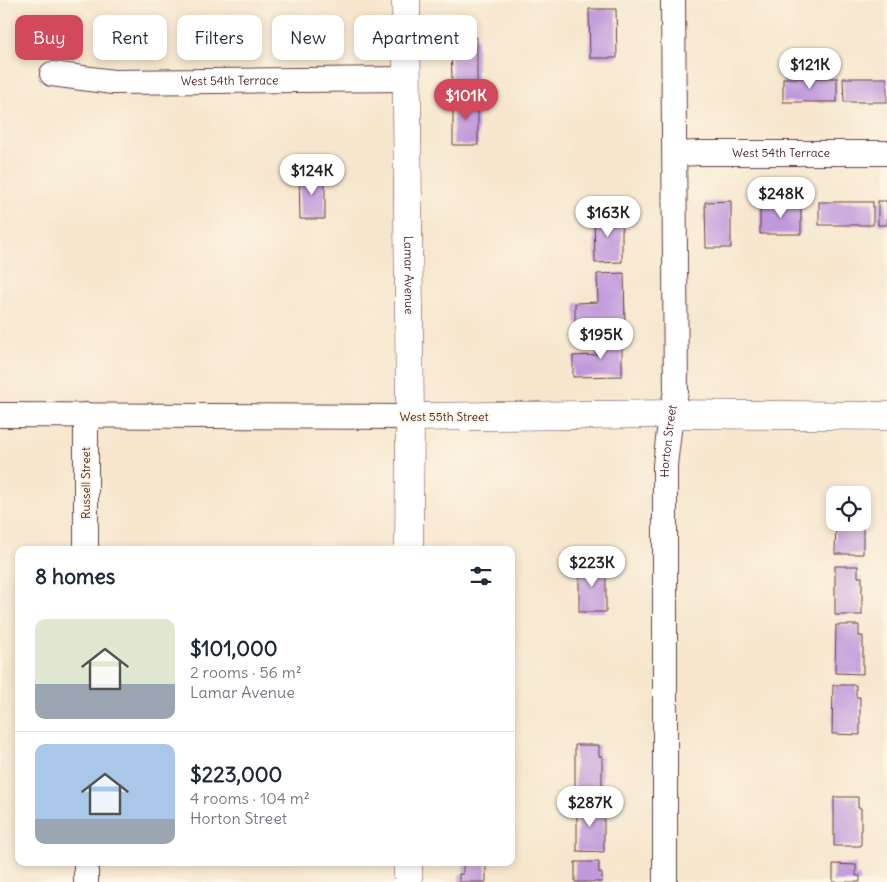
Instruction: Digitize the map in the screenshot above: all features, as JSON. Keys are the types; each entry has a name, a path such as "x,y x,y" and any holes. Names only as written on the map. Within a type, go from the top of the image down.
{"street":[{"name":"Lamar Avenue","path":"406,0 410,417 409,546"},
{"name":"Horton Street","path":"665,882 665,475 671,414 676,392 673,0"},
{"name":"West 54th Terrace","path":"52,74 113,82 407,79"},
{"name":"West 54th Terrace","path":"675,154 699,152 887,153"},
{"name":"West 55th Street","path":"0,415 410,417 671,414 887,416"},
{"name":"Russell Street","path":"86,416 86,546"},
{"path":"86,866 86,882"},
{"path":"408,866 408,882"}],"building":[{"path":"589,9 616,9 617,58 590,58"},
{"path":"452,60 477,60 477,83 452,83"},
{"path":"783,78 837,78 837,102 783,102"},
{"path":"843,78 887,78 887,102 844,102"},
{"path":"453,98 478,98 478,145 453,145"},
{"path":"299,173 325,173 325,219 300,219"},
{"path":"731,201 731,248 706,248 705,202"},
{"path":"878,201 887,201 887,225 878,225"},
{"path":"819,202 873,202 873,225 819,225"},
{"path":"801,204 801,234 760,234 760,205"},
{"path":"622,213 622,262 595,263 594,214"},
{"path":"624,273 625,323 575,324 575,303 598,302 597,274"},
{"path":"595,337 622,337 622,376 573,377 573,356 596,355"},
{"path":"836,531 863,531 863,554 835,554"},
{"path":"579,563 602,563 602,574 606,574 606,612 579,612"},
{"path":"835,566 858,566 858,577 862,577 862,615 835,615"},
{"path":"836,625 859,625 859,636 863,636 863,674 835,673"},
{"path":"833,685 856,685 856,697 860,697 860,735 832,734"},
{"path":"575,745 599,745 599,756 602,756 602,794 575,794"},
{"path":"834,797 858,797 858,808 861,808 861,846 834,846"},
{"path":"577,802 601,803 601,814 604,814 604,852 577,851"},
{"path":"575,862 599,862 599,873 602,873 602,882 575,882"},
{"path":"833,864 856,865 856,876 860,876 860,882 833,882"},
{"path":"463,866 486,866 486,882 459,882 459,874 463,874"}]}
